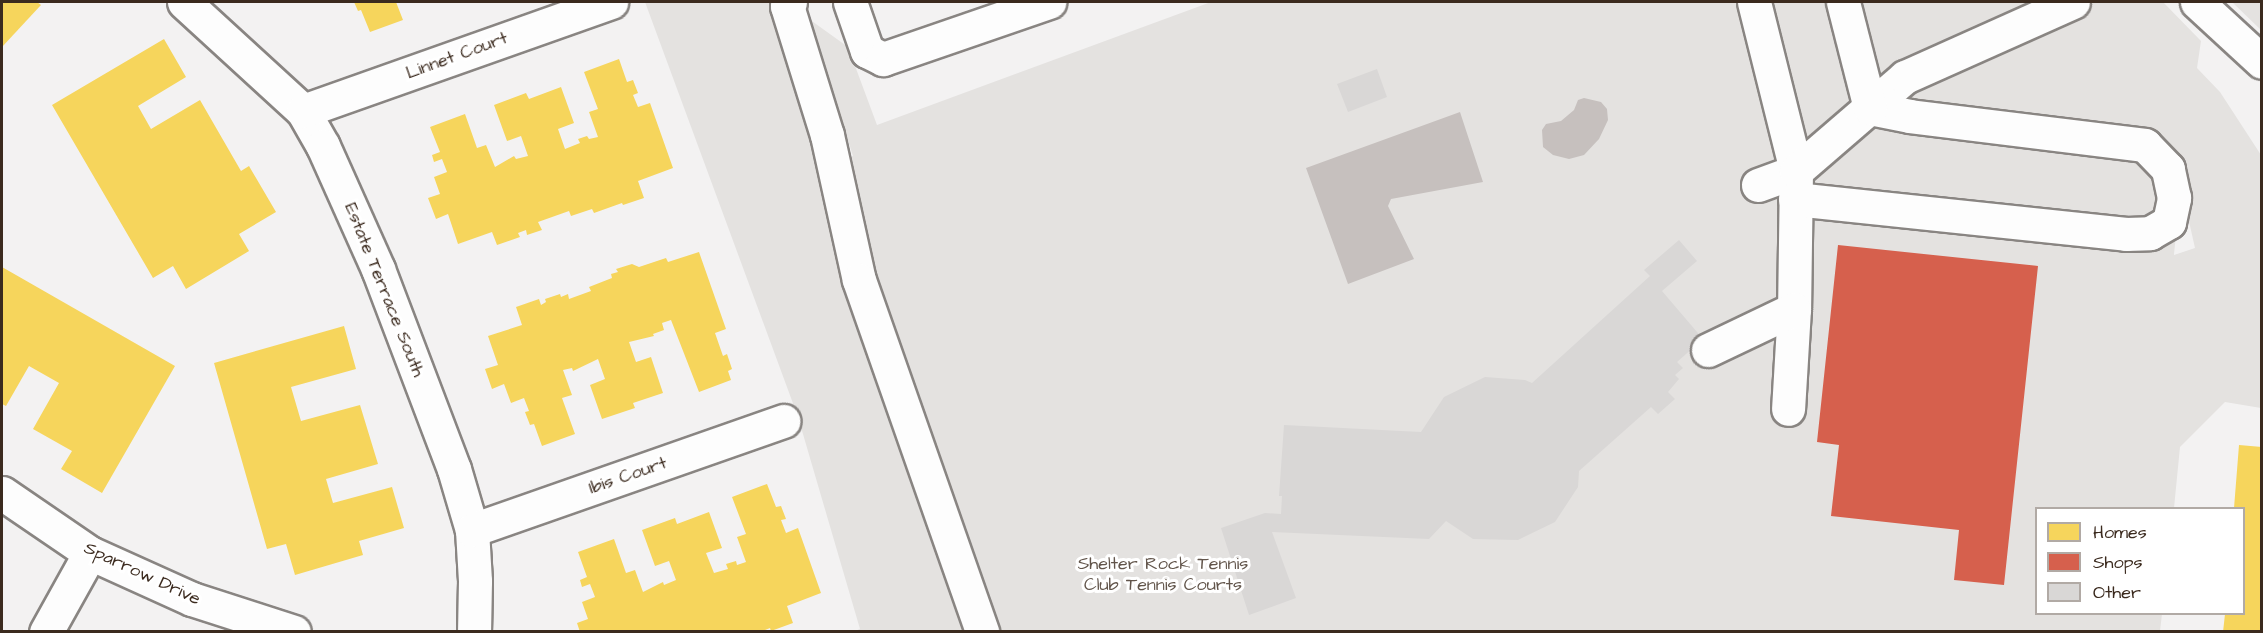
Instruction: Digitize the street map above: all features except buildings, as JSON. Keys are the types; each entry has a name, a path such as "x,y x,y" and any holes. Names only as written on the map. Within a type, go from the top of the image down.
{"street":[{"name":"Estate Terrace South","path":"184,2 303,111 323,146 378,270 454,469 472,530 475,581 474,632"},
{"name":"Linnet Court","path":"303,111 611,2"},
{"path":"850,2 867,51 883,59 1048,2"},
{"path":"1754,2 1796,185 1794,309 1788,409"},
{"path":"1844,2 1870,108"},
{"path":"1796,185 1870,108 1905,76 2073,2"},
{"path":"2197,2 2262,62"},
{"path":"787,3 827,135 859,280 982,632"},
{"path":"1758,185 1796,185 2126,234 2150,233 2169,222 2174,198 2168,169 2145,146 1910,116 1870,108"},
{"path":"1708,350 1794,309"},
{"name":"Ibis Court","path":"472,530 784,422"},
{"name":"Sparrow Drive","path":"2,493 90,553 192,599 294,632"},
{"path":"46,632 90,553"}],"green space":[{"name":"Shelter Rock Tennis Club Tennis Courts","path":"645,2 785,2 832,163 853,156 809,19 848,47 877,125 1211,2 2163,2 2201,41 2197,68 2220,92 2261,155 2261,408 2225,402 2180,447 2174,507 2035,507 2035,615 2162,615 2160,631 855,631 860,629 798,417","holes":["2181,186 2195,248 2174,255"]},
{"path":"2232,2 2261,2 2261,30"}],"shaded area":[{"path":"1584,98 1601,102 1607,109 1608,120 1599,139 1584,155 1569,159 1553,155 1543,147 1542,130 1546,124 1561,121 1574,110 1578,100"},
{"path":"1460,112 1483,182 1391,199 1388,206 1414,259 1348,284 1306,168"}]}
